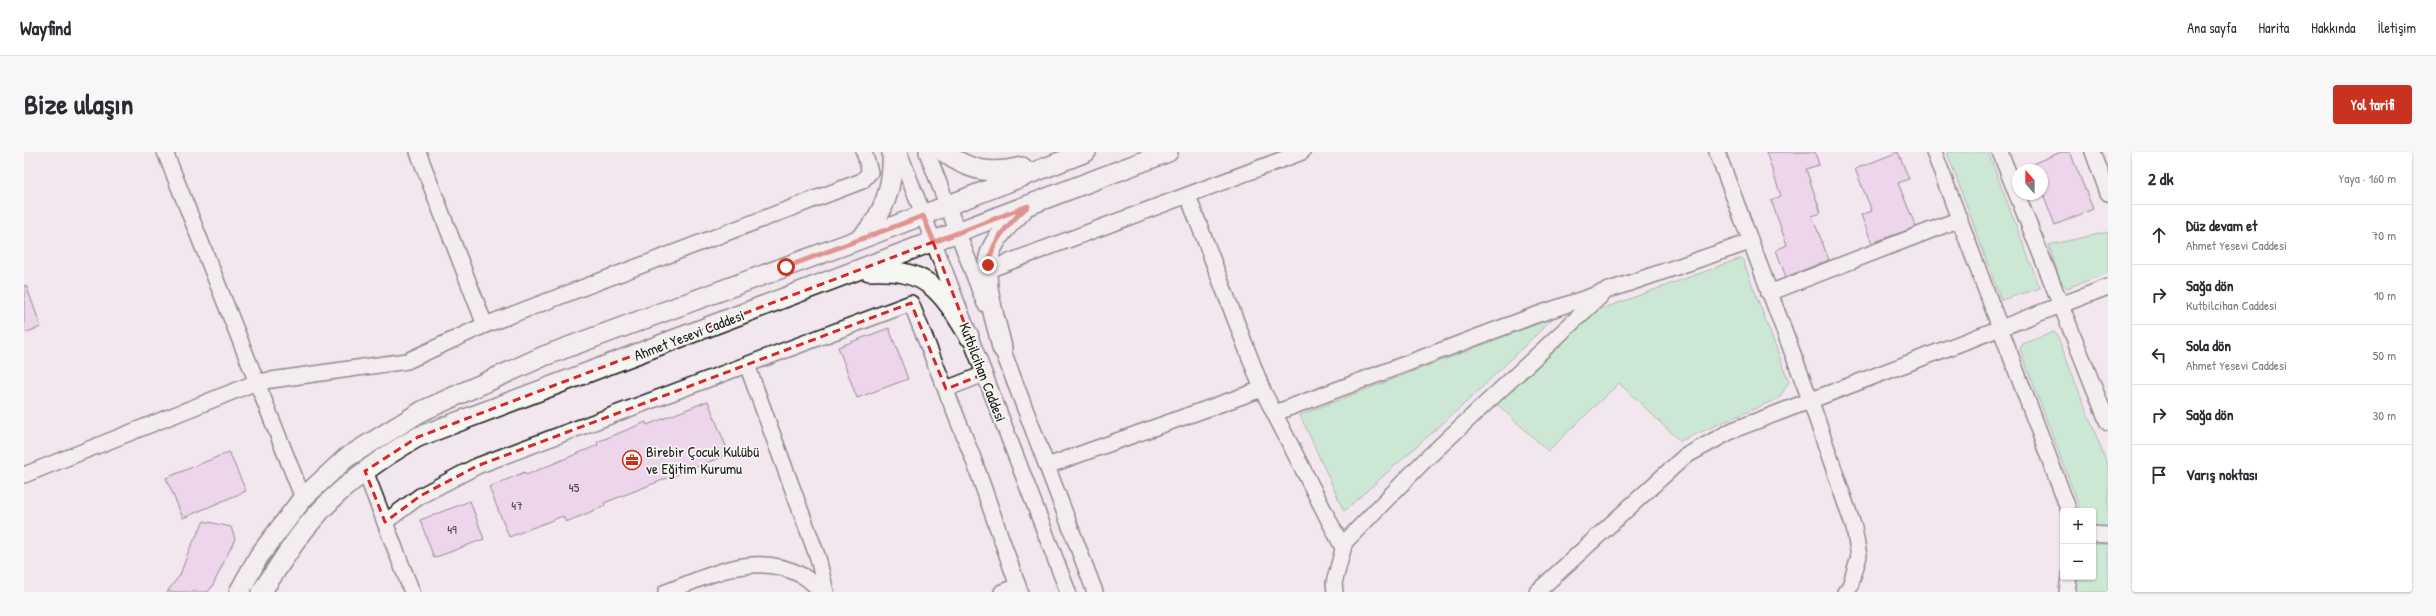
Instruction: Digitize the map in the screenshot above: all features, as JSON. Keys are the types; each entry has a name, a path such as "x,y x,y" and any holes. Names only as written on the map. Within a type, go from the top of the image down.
{"main road":[{"path":"858,240 872,227 882,211 893,165 892,152"},
{"path":"944,152 959,164 981,170 1002,172 1075,152"},
{"name":"Ahmet Yesevi Caddesi","path":"239,592 259,556 303,498 346,458 422,411 544,356 923,216 1086,152"},
{"name":"Ahmet Yesevi Caddesi","path":"262,592 309,524 341,490 384,456 418,437 1168,152"},
{"path":"1002,348 989,286 988,270 992,247 999,236 1028,206"},
{"path":"854,272 890,270 905,272 920,277 947,300 969,336"}],"street":[{"path":"165,152 303,498"},
{"path":"418,152 485,325"},
{"path":"24,475 256,382 407,361 485,325 862,181 870,172 864,152"},
{"name":"Kutbilcihan Caddesi","path":"899,152 1068,592"},
{"name":"Kutbilcihan Caddesi","path":"927,152 1095,592"},
{"path":"988,270 1302,152"},
{"path":"1717,152 1811,402 1854,528 1860,556 1850,586 1845,592"},
{"path":"1934,152 2069,508"},
{"path":"2000,152 2108,423"},
{"path":"2093,152 2108,193"},
{"path":"1188,196 1262,389 1343,548"},
{"path":"1769,293 1960,219"},
{"path":"1275,413 1525,318 1750,242"},
{"path":"1537,592 1684,457 1733,430 1811,402 2108,286"},
{"path":"1335,592 1334,583 1345,542 1424,461 1608,290"},
{"path":"384,522 420,496 477,466 911,302 973,458 1019,589 1002,592"},
{"path":"746,365 818,558 826,592"},
{"path":"946,389 984,374"},
{"path":"1047,466 1262,389"},
{"path":"365,471 412,592"},
{"path":"2096,534 2108,535"},
{"path":"666,592 737,566 752,564 780,567 804,576 822,592"},
{"path":"2067,592 2069,580"}],"highlighted area":[{"path":"933,242 984,374 946,389 911,303 477,466 420,496 385,522 365,471 418,437"}],"green space":[{"path":"1947,152 1988,152 2040,288 2001,300"},
{"path":"2108,232 2108,273 2067,288 2060,281 2049,245"},
{"path":"1742,258 1789,382 1779,398 1680,441 1619,383 1548,451 1497,404 1596,311"},
{"path":"1553,318 1472,397 1344,511 1300,415"},
{"path":"2054,332 2057,335 2108,466 2108,528 2096,528 2096,508 2080,508 2020,349 2023,344"},
{"path":"2096,544 2108,544 2108,592 2074,592 2076,580 2096,580"}],"building":[{"path":"1766,152 1815,152 1819,165 1806,169 1821,213 1812,216 1829,260 1786,277 1776,250 1787,245 1771,200 1781,196"},
{"path":"1898,152 1909,179 1898,183 1916,227 1872,243 1861,215 1872,211 1855,169"},
{"path":"2061,152 2070,152 2093,209 2055,225 2045,200 2048,200 2048,164 2032,164"},
{"path":"26,285 41,327 24,333 24,286"},
{"path":"889,328 908,379 857,398 838,347"},
{"path":"708,401 729,454 604,503 605,506 566,522 563,516 509,537 489,487 525,472 526,475 598,445 597,442 646,422 647,425"},
{"path":"229,452 246,491 183,518 166,478"},
{"path":"470,501 484,539 434,558 420,520"},
{"path":"204,521 231,527 235,539 212,587 208,592 167,592 180,575 189,550"}],"place":[{"name":"Birebir Çocuk Kulübü ve Eğitim Kurumu","path":"632,460"}],"route":[{"path":"786,267 923,216 934,242 1028,206 999,236 992,247 988,265"}]}
